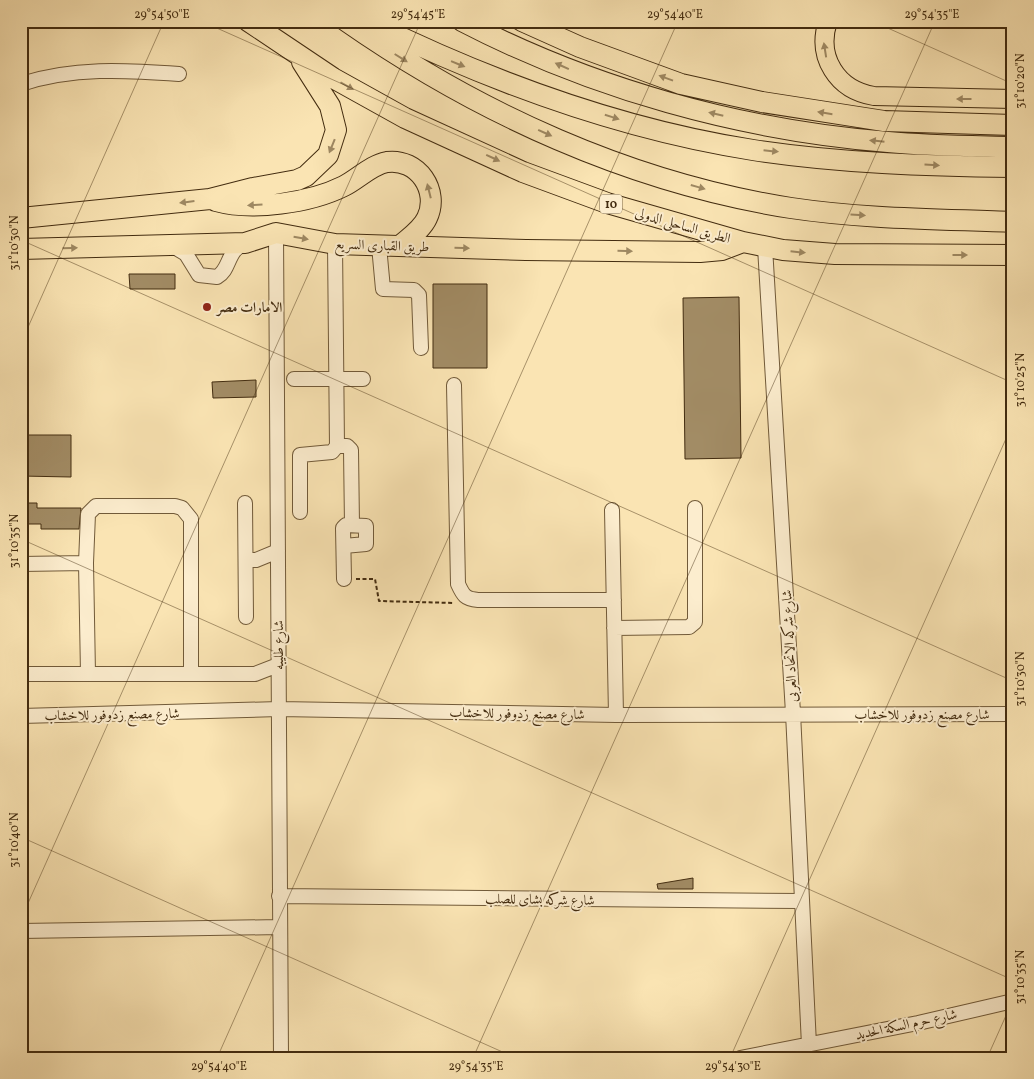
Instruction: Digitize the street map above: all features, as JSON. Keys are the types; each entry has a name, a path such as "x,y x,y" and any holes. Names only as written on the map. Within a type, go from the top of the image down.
{"highway":[{"name":"الطريق الساحلى الدولى","path":"248,21 298,56 405,118 523,172 607,203 765,247 835,254 1013,255"},
{"path":"346,21 423,72 511,118 602,156 696,187 763,203 851,215 1013,222"},
{"path":"367,21 448,60 483,74 578,107 667,133 753,150 841,159 1013,168"},
{"path":"462,21 593,79 694,109 844,137 918,144 1013,147"},
{"path":"522,21 580,47 672,80 729,96 802,110 884,121 1013,125"},
{"path":"21,218 210,200 260,186 297,180 315,170 328,155 336,130 333,113 298,56"},
{"path":"210,200 243,206 318,195 348,184 375,166 387,162 399,162 411,166 421,174 428,184 431,196 431,208 426,220 401,245"},
{"name":"طريق القبارى السريع","path":"21,249 245,242 276,233 335,244 526,250 700,252 722,250 743,242"}],"main road":[{"path":"828,21 824,39 827,60 837,78 854,91 874,96 1013,99"}],"street":[{"path":"21,84 52,76 96,70 179,74"},
{"name":"شارع طليبه","path":"276,233 281,1058"},
{"path":"170,244 186,254 199,275 211,278 221,275 232,251 245,242"},
{"path":"300,512 300,455 303,453 332,452 336,446 335,244"},
{"path":"379,246 383,289 414,290 419,295 421,348"},
{"name":"شارع شركه الاتحاد العربى","path":"765,247 793,713 809,1045"},
{"path":"294,379 363,378"},
{"path":"454,385 458,584 463,595 469,600 614,600"},
{"path":"336,446 347,446 351,450 352,524"},
{"path":"245,503 246,617"},
{"path":"88,674 86,519 96,506 175,506 188,513 190,519 191,674"},
{"path":"614,628 689,627 695,622 695,508"},
{"path":"612,510 616,715"},
{"path":"344,546 364,545 367,542 366,526 352,524 346,525 343,528 344,579"},
{"path":"246,560 256,560 278,551"},
{"path":"21,564 86,563"},
{"path":"21,674 256,674 278,665"},
{"name":"شارع مصنع زدوفور للاخشاب","path":"21,716 279,710 616,715 793,713 1013,714"},
{"name":"شارع شركه بشاى للصلب","path":"279,896 801,901"},
{"path":"21,931 279,927"},
{"name":"شارع حرم السكة الحديد","path":"740,1058 1013,1001"}],"path":[{"path":"344,579 373,578 376,581 376,592 379,600 443,603 469,600"}],"building":[{"path":"129,274 175,274 175,289 130,289"},
{"path":"433,284 487,284 487,368 433,368"},
{"path":"739,297 741,458 685,459 683,298"},
{"path":"256,380 256,397 213,398 212,382"},
{"path":"21,435 71,435 71,477 21,476"},
{"path":"21,503 37,503 37,508 81,508 79,529 41,529 41,524 21,524"},
{"path":"693,878 693,889 658,889 657,884"}],"place":[{"name":"الامارات مصر","path":"207,307"}]}
